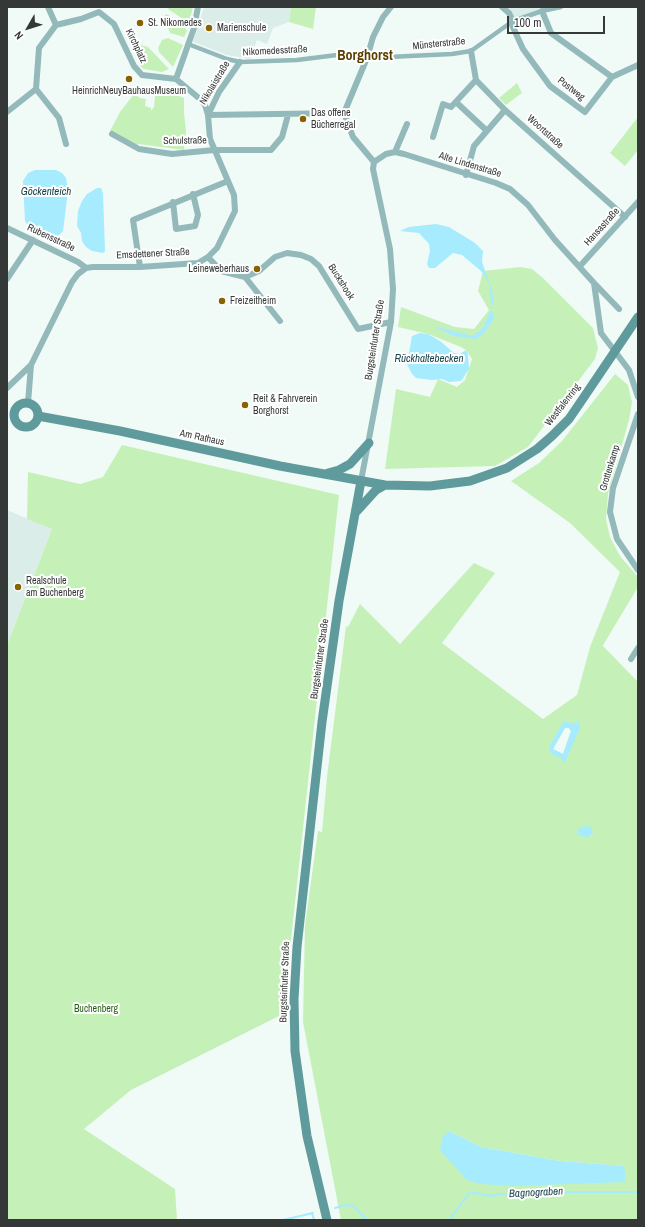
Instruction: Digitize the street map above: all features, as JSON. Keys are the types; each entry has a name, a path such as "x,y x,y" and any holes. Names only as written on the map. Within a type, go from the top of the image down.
{"main road":[{"name":"Westfalenring","path":"362,481 386,485 430,486 470,481 507,468 537,449 563,425 638,317"},
{"path":"28,403 36,408 38,416 34,425 25,428 17,424 10,415 18,406 28,403"},
{"name":"Am Rathaus","path":"38,416 120,431 362,481"},
{"path":"325,474 339,470 350,464 369,443"},
{"name":"Burgsteinfurter Straße","path":"327,1220 310,1149 301,1100 295,1050 294,992 297,947 322,722 339,601 362,481"},
{"path":"356,512 376,490 386,485"}],"street":[{"path":"48,7 56,25 39,48 36,89 59,118 66,144"},
{"path":"198,7 194,28 176,80 200,99 205,105 208,116 210,139 234,195 235,211 217,248 208,257 221,271 245,277 280,321"},
{"path":"502,7 509,13 512,22"},
{"name":"Münsterstraße","path":"367,58 415,57 471,51 512,22 542,11 561,7"},
{"path":"388,8 374,37 344,113 353,137 374,162 379,157 396,152 407,124"},
{"path":"542,11 551,33 612,77 638,65"},
{"name":"Kirchplatz","path":"56,25 82,19 99,12 114,24 134,66 142,75 176,80"},
{"name":"Postweg","path":"512,22 523,49 550,86 584,112 612,77"},
{"name":"Nikomedesstraße","path":"188,44 227,59 240,62 277,61 343,55 367,58"},
{"path":"433,137 443,104 451,107 476,80 471,51"},
{"name":"Nikolaistraße","path":"208,116 219,92 240,62"},
{"name":"Woortstraße","path":"476,80 506,110 625,217"},
{"path":"7,112 36,89"},
{"path":"456,102 487,131"},
{"path":"466,174 474,146 506,110"},
{"path":"208,116 344,113"},
{"name":"Schulstraße","path":"112,134 139,149 172,154 214,150 271,150 282,137 288,115"},
{"name":"Alte Lindenstraße","path":"396,152 496,183 510,189 528,205 556,240 619,309"},
{"name":"Burgsteinfurter Straße","path":"362,481 391,322 393,289 390,249 373,169 374,162"},
{"path":"140,267 133,220 173,202 228,181"},
{"path":"173,202 176,229 195,226 198,215 193,194"},
{"name":"Hansastraße","path":"580,266 638,202"},
{"name":"Rubensstraße","path":"7,228 78,262 86,268"},
{"path":"7,279 33,240"},
{"name":"Buckshook","path":"245,277 259,271 275,257 287,254 301,255 311,258 320,266 358,329 364,329 386,322 391,322"},
{"name":"Emsdettener Straße","path":"86,268 140,267 198,263 208,257"},
{"path":"7,388 31,365 72,282 78,274 86,268"},
{"path":"594,283 601,334 629,370 638,397"},
{"path":"28,403 31,365"},
{"name":"Grottenkamp","path":"638,414 613,488 610,512 618,539 638,570"},
{"path":"631,659 638,648"}],"shaded area":[{"path":"204,7 291,7 289,22 273,28 267,44 257,40 250,59 227,55 193,42"},
{"path":"502,7 561,7 513,21"},
{"name":"Realschule am Buchenberg","path":"7,510 52,529 7,645"}],"green space":[{"path":"169,7 193,7 189,23 168,9"},
{"path":"291,7 316,7 313,29 289,22"},
{"path":"166,14 184,24 187,31 184,37 170,33 164,17"},
{"path":"168,38 183,45 173,67 159,52 158,48 162,40"},
{"path":"138,44 148,47 169,69 162,72 144,69 141,67 132,49"},
{"path":"517,83 522,93 506,105 499,98"},
{"path":"156,87 184,98 186,131 184,150 138,144 137,147 110,131 120,112 134,94 140,98 146,99 145,106 151,108 151,111 154,107"},
{"path":"638,117 638,150 625,166 610,153"},
{"path":"521,267 532,269 543,278 593,328 598,348 595,359 528,447 495,466 385,469 396,389 430,397 438,379 457,387 465,380 472,359 466,350 461,347 428,334 398,327 401,307 455,327 474,329 489,310 478,291 483,271"},
{"path":"615,374 628,385 632,402 629,420 608,494 606,519 610,537 620,556 638,577 638,587 602,647 603,646 638,682 638,1220 341,1220 303,1022 305,925 318,831 322,832 327,777 346,626 348,627 360,604 400,644 474,563 495,573 442,643 543,719 577,695 590,647 620,572 570,523 511,481 539,463 562,441","holes":["565,728 569,728 571,731 563,754 553,749","449,1131 481,1147 560,1161 624,1166 467,1180"]},
{"name":"Buchenberg","path":"122,445 339,495 283,1014 131,1090 84,1129 175,1189 177,1220 7,1220 7,645 52,529 27,519 28,472 80,484 103,477"}],"water":[{"name":"Göckenteich","path":"35,170 56,170 62,173 66,178 68,191 63,231 58,236 27,224 25,221 23,181 28,173"},
{"name":"Göckenteich","path":"97,188 101,188 103,194 105,251 103,253 92,251 86,247 82,241 81,233 77,226 78,211 82,201 87,194"},
{"path":"436,224 449,227 475,243 483,251 482,262 492,290 494,301 493,305 491,304 490,286 486,278 481,271 462,255 453,253 435,268 429,268 427,264 430,251 429,244 419,233 400,231 409,227"},
{"path":"493,311 494,317 492,322 484,333 476,339 454,336 436,328 438,327 473,336 483,328 490,312"},
{"name":"Rückhaltebecken","path":"420,333 428,334 440,341 454,353 460,354 466,350 468,354 469,369 461,381 449,382 442,379 432,380 416,378 412,374 407,364 412,336"},
{"path":"566,721 573,724 579,721 580,728 564,764 561,758 551,754 549,747 563,722","holes":["565,728 569,728 571,731 563,754 553,749"]},
{"path":"586,826 591,827 593,832 588,838 581,835 577,836 578,829"},
{"path":"449,1131 481,1147 560,1161 624,1166 626,1182 513,1186 481,1184 467,1180 440,1150 443,1136"}],"waterway":[{"name":"Bagnograben","path":"449,1220 470,1192 491,1196 498,1194 513,1195 568,1192 638,1192"},
{"name":"Bagnograben","path":"335,1208 345,1205 354,1206 367,1220"},
{"path":"312,1213 314,1220"},
{"path":"283,1220 313,1213"}],"place":[{"name":"St. Nikomedes","path":"140,23"},
{"name":"Marienschule","path":"209,28"},
{"name":"HeinrichNeuyBauhausMuseum","path":"129,79"},
{"name":"Das offene Bücherregal","path":"303,119"},
{"name":"Leineweberhaus","path":"257,269"},
{"name":"Freizeitheim","path":"222,301"},
{"name":"Reit & Fahrverein Borghorst","path":"245,405"},
{"name":"Realschule am Buchenberg","path":"18,587"}],"district":[{"name":"Borghorst","path":"365,56"}]}
